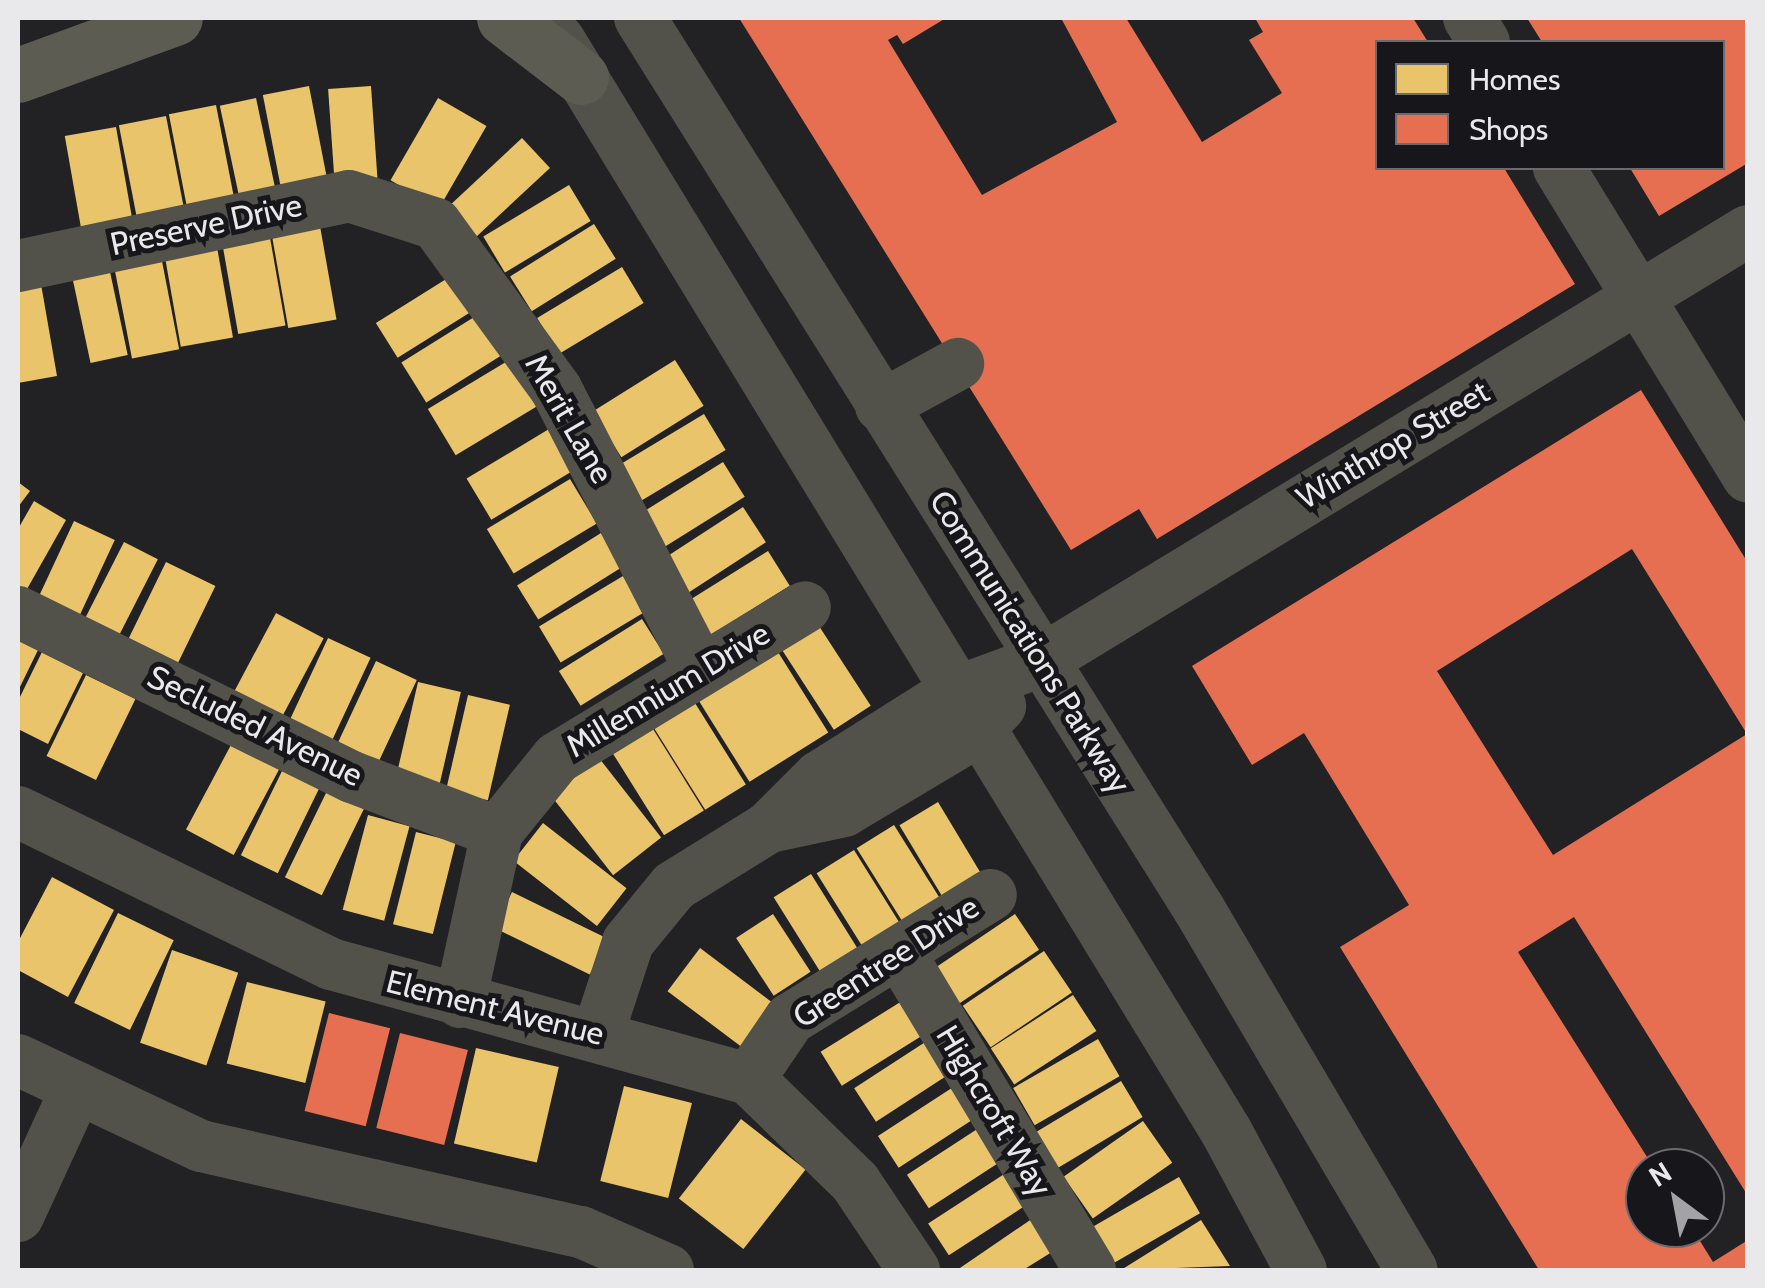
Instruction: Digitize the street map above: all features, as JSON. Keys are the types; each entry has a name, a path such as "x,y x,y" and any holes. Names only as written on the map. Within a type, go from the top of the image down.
{"main road":[{"path":"18,75 176,18"},
{"path":"504,18 581,76"}],"street":[{"path":"545,18 963,714 1226,1131 1301,1270"},
{"name":"Communications Parkway","path":"640,18 1041,661 1412,1270"},
{"path":"1469,18 1483,40"},
{"path":"1560,170 1748,477"},
{"name":"Preserve Drive","path":"18,266 318,201 394,205"},
{"name":"Merit Lane","path":"394,205 436,224 483,278 600,464 700,668"},
{"name":"Winthrop Street","path":"598,1034 628,942 674,886 770,827 844,812 963,714 1465,376 1638,299 1748,231"},
{"path":"881,406 958,364"},
{"name":"Millennium Drive","path":"460,1002 497,832 556,758 805,607"},
{"name":"Secluded Avenue","path":"18,612 352,777 497,832"},
{"name":"Element Avenue","path":"18,812 331,964 460,1002 598,1034 749,1079 856,1182 914,1270"},
{"name":"Greentree Drive","path":"749,1079 790,1020 991,894"},
{"name":"Highcroft Way","path":"898,952 1090,1270"},
{"path":"18,1060 201,1146 573,1251 668,1270"},
{"path":"18,1216 77,1088"}],"building: Homes":[{"path":"309,86 327,179 281,188 263,95"},
{"path":"371,86 377,178 335,181 328,89"},
{"path":"256,98 275,188 239,196 220,106"},
{"path":"438,98 486,126 439,208 390,180"},
{"path":"216,105 234,198 187,207 169,114"},
{"path":"166,116 184,209 137,218 119,125"},
{"path":"116,127 132,219 81,228 65,136"},
{"path":"522,138 550,168 477,236 449,206"},
{"path":"569,185 591,221 505,273 483,237"},
{"path":"594,224 616,259 532,311 510,276"},
{"path":"320,226 336,320 288,328 272,235"},
{"path":"269,232 285,326 238,334 222,240"},
{"path":"217,247 233,338 181,347 165,256"},
{"path":"161,256 179,349 132,358 114,265"},
{"path":"109,267 128,355 91,363 72,275"},
{"path":"622,267 644,303 559,354 537,318"},
{"path":"459,271 481,306 398,358 376,323"},
{"path":"41,284 57,376 18,383 18,289"},
{"path":"487,309 512,349 426,402 401,363"},
{"path":"511,359 539,405 456,455 428,409"},
{"path":"675,360 704,406 621,457 593,411"},
{"path":"704,414 726,450 641,501 619,465"},
{"path":"554,426 579,467 491,520 467,479"},
{"path":"723,462 745,497 661,549 639,514"},
{"path":"570,479 597,524 514,574 487,529"},
{"path":"18,482 30,491 18,507"},
{"path":"34,501 66,520 18,605 18,529"},
{"path":"743,507 766,542 683,596 660,561"},
{"path":"74,521 115,540 76,623 35,604"},
{"path":"601,533 622,567 538,619 517,585"},
{"path":"124,542 158,559 114,645 80,628"},
{"path":"768,551 790,586 706,638 684,603"},
{"path":"166,562 215,586 175,670 125,646"},
{"path":"623,576 645,612 561,662 539,626"},
{"path":"276,613 324,638 278,725 230,700"},
{"path":"642,619 664,654 581,706 559,671"},
{"path":"819,626 871,706 834,730 782,650"},
{"path":"328,638 371,658 331,743 288,723"},
{"path":"18,640 38,650 18,691"},
{"path":"42,652 83,673 48,744 18,729 18,701"},
{"path":"778,652 828,733 749,782 699,701"},
{"path":"376,661 417,680 377,765 336,746"},
{"path":"86,675 135,699 96,780 47,756"},
{"path":"418,682 461,692 439,787 396,777"},
{"path":"468,695 510,705 488,800 446,790"},
{"path":"695,703 746,784 705,810 654,728"},
{"path":"653,729 704,810 664,835 613,754"},
{"path":"232,743 280,768 234,855 186,830"},
{"path":"599,758 661,838 613,875 551,796"},
{"path":"283,769 320,787 278,873 241,855"},
{"path":"327,791 364,809 322,895 285,877"},
{"path":"938,802 987,884 949,907 899,825"},
{"path":"368,815 410,826 384,921 343,910"},
{"path":"543,823 627,888 597,926 513,861"},
{"path":"894,825 946,908 909,931 857,848"},
{"path":"416,832 456,842 433,934 393,924"},
{"path":"854,850 905,932 868,956 817,873"},
{"path":"811,874 862,956 825,980 774,897"},
{"path":"52,877 114,910 68,997 18,970 18,942"},
{"path":"512,892 607,938 590,974 494,928"},
{"path":"118,913 174,940 130,1030 74,1003"},
{"path":"773,914 811,972 774,996 736,938"},
{"path":"1015,914 1039,950 958,1004 934,969"},
{"path":"700,948 776,1005 743,1048 668,991"},
{"path":"172,950 238,973 206,1065 140,1043"},
{"path":"1044,951 1072,992 991,1047 963,1006"},
{"path":"247,982 326,1002 305,1083 227,1064"},
{"path":"1073,995 1096,1031 1014,1084 991,1048"},
{"path":"902,1001 923,1035 842,1086 821,1052"},
{"path":"933,1037 955,1071 876,1122 854,1088"},
{"path":"1098,1039 1120,1076 1035,1125 1013,1088"},
{"path":"476,1048 559,1067 537,1163 454,1143"},
{"path":"1121,1081 1143,1117 1058,1168 1036,1132"},
{"path":"961,1082 982,1114 899,1168 878,1136"},
{"path":"624,1086 692,1103 668,1198 600,1181"},
{"path":"741,1119 806,1169 743,1249 679,1199"},
{"path":"1143,1121 1172,1163 1093,1218 1064,1177"},
{"path":"985,1124 1007,1158 929,1208 907,1175"},
{"path":"1012,1169 1033,1201 949,1255 928,1223"},
{"path":"1179,1177 1200,1213 1114,1263 1093,1226"},
{"path":"1039,1214 1060,1247 1023,1270 957,1270"},
{"path":"1201,1220 1230,1266 1121,1270"}],"building: Shops":[{"path":"739,18 946,18 903,44 897,35 888,40 982,195 1117,122 1061,18 1126,18 1202,142 1282,93 1249,40 1263,32 1255,18 1413,18 1427,40 1375,40 1375,170 1505,170 1575,284 1157,539 1139,509 1071,550"},
{"path":"1527,18 1748,18 1748,163 1659,216 1631,170 1725,170 1725,40 1541,40"},
{"path":"1641,390 1748,563 1748,1196 1725,1159 1725,1148 1718,1148 1574,917 1518,952 1641,1148 1625,1148 1625,1248 1704,1248 1713,1262 1748,1240 1748,1270 1539,1270 1340,947 1409,905 1304,733 1252,765 1192,666","holes":["1632,549 1747,734 1553,855 1437,671"]},
{"path":"329,1013 390,1028 366,1126 305,1111"},
{"path":"400,1033 468,1050 444,1145 376,1128"}]}
